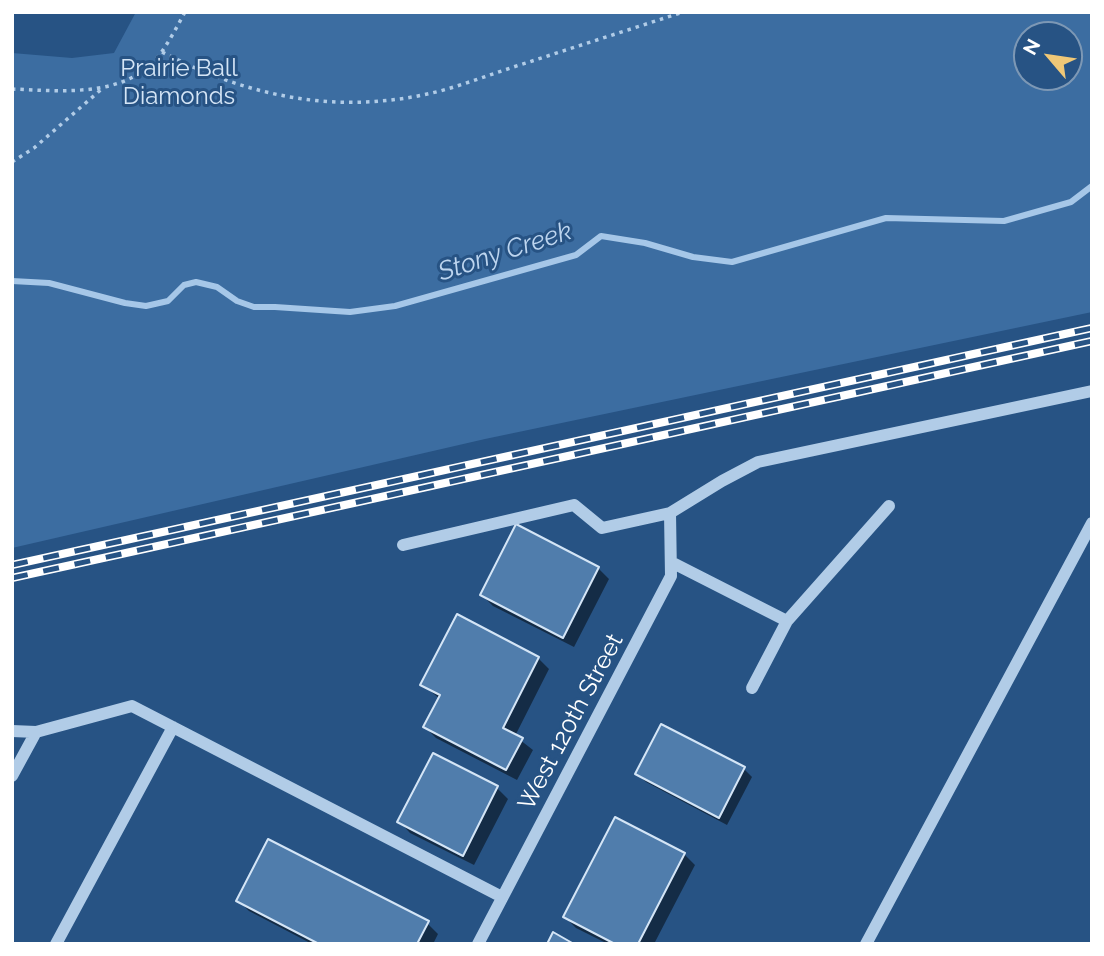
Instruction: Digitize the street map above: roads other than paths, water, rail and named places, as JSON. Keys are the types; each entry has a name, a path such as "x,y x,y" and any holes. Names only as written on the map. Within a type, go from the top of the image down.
{"street":[{"path":"403,545 574,505 602,528 670,513 758,462 1092,391"},
{"path":"752,688 787,621 889,506"},
{"name":"West 120th Street","path":"478,944 671,576 670,513"},
{"path":"866,944 1092,523"},
{"path":"671,562 787,621"},
{"path":"12,731 36,732 132,706 502,897"},
{"path":"56,944 173,727"},
{"path":"12,776 36,732"}],"waterway":[{"name":"Stony Creek","path":"12,281 49,283 146,306 168,301 184,285 196,282 217,287 237,301 254,307 350,312 395,306 576,255 601,236 645,243 693,257 732,262 886,218 1004,221 1071,202 1092,186"}],"railway":[{"path":"12,565 1092,328"},
{"path":"12,578 1092,341"}],"park label":[{"name":"Prairie Ball Diamonds","path":"179,83"}]}
